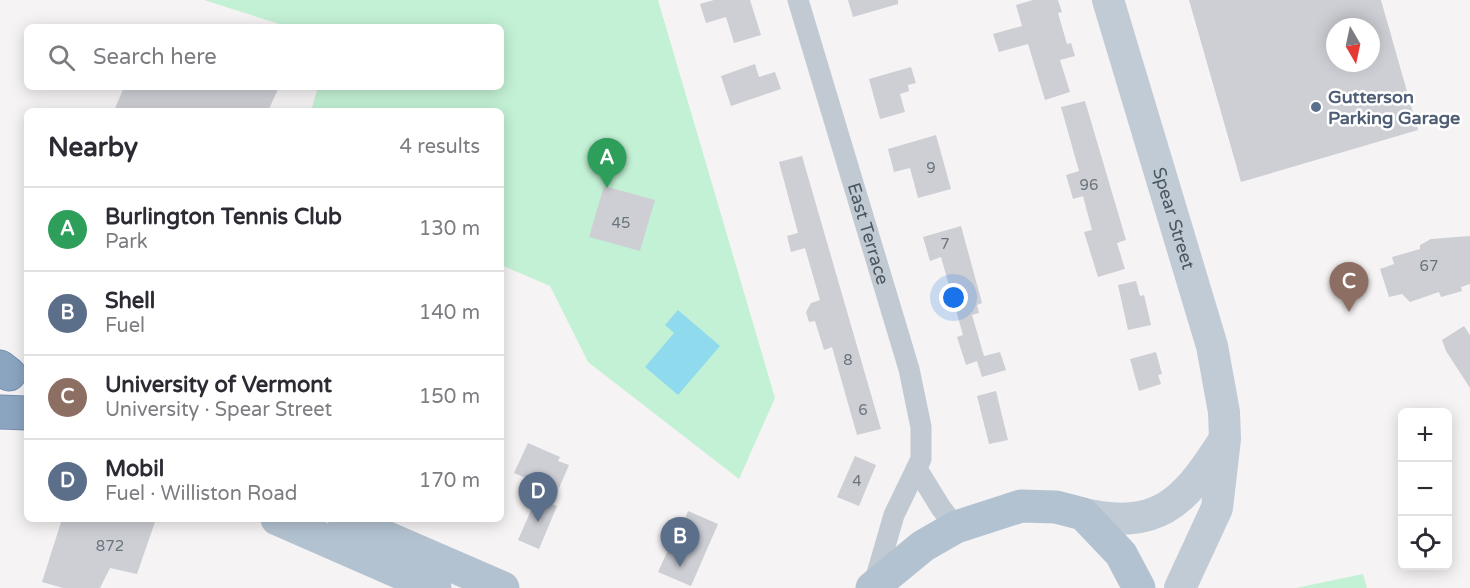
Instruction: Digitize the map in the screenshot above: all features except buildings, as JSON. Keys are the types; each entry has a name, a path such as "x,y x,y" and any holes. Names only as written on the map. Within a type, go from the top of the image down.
{"highway":[{"path":"0,412 24,412"}],"main road":[{"name":"Spear Street","path":"1108,0 1212,346 1224,412 1225,439 1217,508 1179,588"},
{"path":"7,378 24,407"},
{"path":"873,586 923,546 956,526 990,514 1021,506 1056,507 1116,519 1162,511 1186,494 1225,439"},
{"path":"1083,514 1121,554 1139,588"},
{"path":"284,522 435,588"},
{"path":"351,522 503,588"}],"street":[{"name":"East Terrace","path":"798,0 914,389 921,427 921,459 894,515 873,586"},
{"path":"917,470 941,508 956,526"}],"green space":[{"path":"204,0 658,0 775,398 739,479 588,362 550,286 504,266 504,108 312,108 317,90 504,90 504,24 280,24"},
{"path":"1363,574 1367,588 1296,588"}],"water":[{"path":"678,310 720,346 678,395 645,367 674,333 665,325"}],"place":[{"name":"Gutterson Parking Garage","path":"1316,107"},
{"name":"Burlington Tennis Club","path":"607,188"},
{"name":"University of Vermont","path":"1349,312"},
{"name":"Mobil","path":"538,522"},
{"name":"Shell","path":"680,567"}]}
